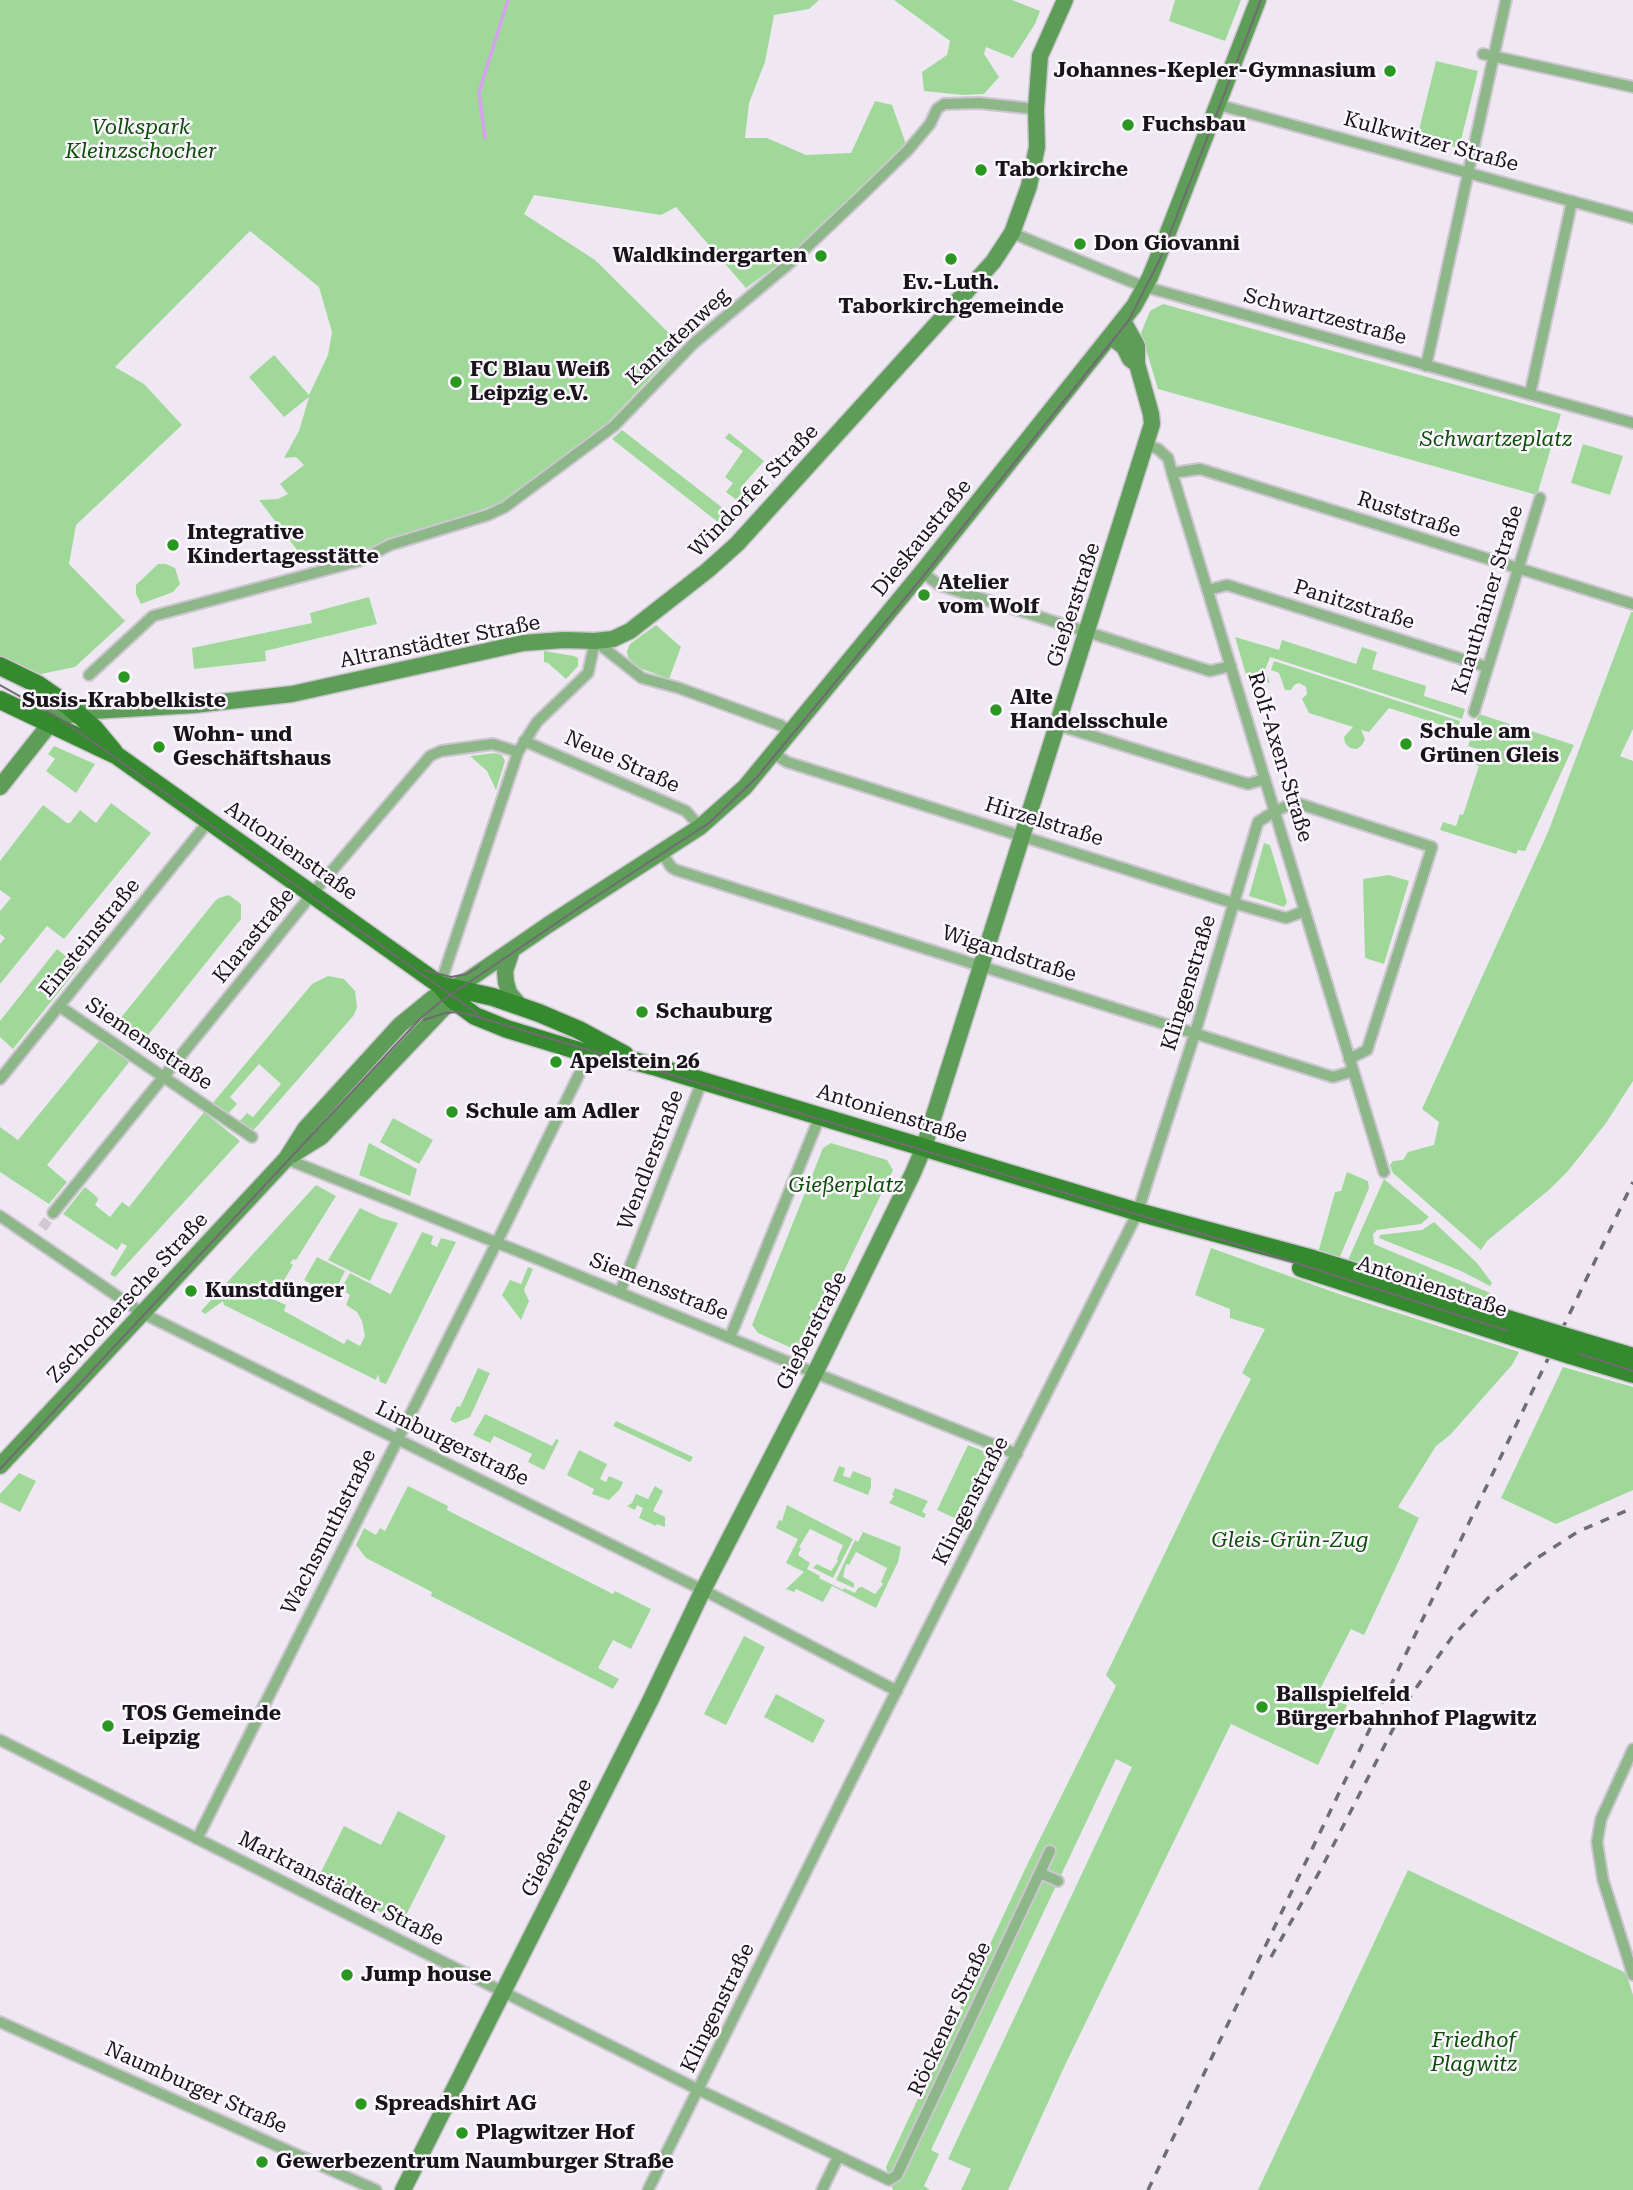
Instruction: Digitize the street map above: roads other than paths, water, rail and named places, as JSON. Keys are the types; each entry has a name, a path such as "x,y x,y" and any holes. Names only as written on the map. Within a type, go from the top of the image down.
{"main road":[{"name":"Antonienstraße","path":"0,666 53,695 99,734 116,755"},
{"name":"Antonienstraße","path":"0,700 116,755 451,990 475,1016 589,1054 634,1061 1312,1265 1573,1348 1633,1374"},
{"name":"Antonienstraße","path":"451,990 493,997 521,1007 579,1030 634,1061"},
{"name":"Antonienstraße","path":"1573,1348 1633,1357"}],"street":[{"name":"Windorfer Straße","path":"595,641 613,639 630,631 725,556 986,269 1012,233 1029,186 1037,147 1036,109 1040,56 1065,0"},
{"name":"Dieskaustraße","path":"451,990 700,827 735,797 922,572 1111,337 1144,287 1219,104 1258,0"},
{"path":"1426,366 1468,172 1488,55 1506,0"},
{"path":"1488,55 1633,88"},
{"name":"Kantatenweg","path":"89,675 153,615 351,564 390,545 488,514 505,506 614,426 694,343 790,263 908,150 943,104 979,103 1036,109"},
{"name":"Kulkwitzer Straße","path":"1219,104 1633,218"},
{"path":"1530,394 1573,201"},
{"name":"Schwartzestraße","path":"1012,233 1144,287 1633,423"},
{"path":"1123,321 1137,346 1137,364 1152,414 1146,445"},
{"path":"1111,337 1124,347 1130,359 1137,364"},
{"name":"Rolf-Axen-Straße","path":"1146,445 1158,449 1168,458 1384,1172"},
{"name":"Gießerstraße","path":"403,2190 913,1173 982,965 1146,445"},
{"name":"Ruststraße","path":"1172,473 1200,469 1633,604"},
{"name":"Knauthainer Straße","path":"1474,712 1540,498"},
{"path":"922,572 939,585 1210,671 1231,666"},
{"name":"Panitzstraße","path":"1208,590 1227,585 1488,667"},
{"path":"451,990 518,752 537,722 587,673 595,641 642,678 679,688 780,725 791,732"},
{"name":"Altranstädter Straße","path":"49,725 59,718 77,714 292,694 523,643 595,641"},
{"path":"0,787 49,725 54,714 53,695"},
{"path":"1057,726 1248,784 1265,779"},
{"name":"Neue Straße","path":"524,741 686,811 700,827"},
{"name":"Klarastraße","path":"52,1213 312,894 430,756 441,751 493,744 518,752"},
{"name":"Hirzelstraße","path":"773,753 787,762 1233,903 1286,918 1305,911"},
{"path":"1275,811 1300,804 1432,847 1367,1050 1351,1065"},
{"name":"Klingenstraße","path":"648,2190 1138,1212 1258,822 1275,811"},
{"name":"Einsteinstraße","path":"0,1079 209,821"},
{"name":"Wigandstraße","path":"662,851 671,867 676,870 1333,1077 1351,1065"},
{"path":"512,950 505,971 506,982 509,993 521,1007"},
{"name":"Zschochersche Straße","path":"286,1159 321,1137 415,1038 451,990"},
{"name":"Zschochersche Straße","path":"0,1466 286,1159 305,1129 400,1025 451,990"},
{"name":"Siemensstraße","path":"59,1006 252,1138"},
{"name":"Wachsmuthstraße","path":"197,1839 589,1054"},
{"name":"Wendlerstraße","path":"620,1292 702,1081"},
{"path":"730,1337 820,1116"},
{"name":"Siemensstraße","path":"286,1159 1017,1454"},
{"name":"Limburgerstraße","path":"0,1216 142,1313 703,1590 897,1691"},
{"path":"34,1239 42,1228"},
{"name":"Markranstädter Straße","path":"0,1740 699,2090 892,2180"},
{"path":"1633,1749 1601,1819 1597,1842 1603,1880 1633,1975"},
{"name":"Röckener Straße","path":"892,2180 1050,1850"},
{"path":"1040,1873 1058,1881"},
{"name":"Naumburger Straße","path":"0,2022 376,2190"},
{"path":"822,2190 838,2157"}],"waterway":[{"path":"485,138 479,92 508,0"}],"tunnel":[{"path":"42,1228 53,1213"}],"tram line":[{"path":"0,1469 420,1019 440,1002 709,823 757,777 921,579 1129,320 1160,259 1261,0"},
{"path":"0,685 59,718 478,1014"},
{"path":"424,970 451,977 467,974 480,966"},
{"path":"424,1020 445,1013 458,1012 475,1016 1246,1247 1633,1371"}],"railway":[{"path":"1148,2190 1633,1182"},
{"path":"1271,1957 1321,1869 1409,1698 1452,1637 1488,1598 1534,1560 1579,1531 1633,1508"}],"place":[{"name":"Johannes-Kepler-Gymnasium","path":"1390,71"},
{"name":"Fuchsbau","path":"1128,125"},
{"name":"Taborkirche","path":"981,170"},
{"name":"Don Giovanni","path":"1080,244"},
{"name":"Waldkindergarten","path":"821,256"},
{"name":"Ev.-Luth. Taborkirchgemeinde","path":"951,259"},
{"name":"FC Blau Weiß Leipzig e.V.","path":"456,382"},
{"name":"Integrative Kindertagesstätte","path":"173,545"},
{"name":"Atelier vom Wolf","path":"924,595"},
{"name":"Susis-Krabbelkiste","path":"124,677"},
{"name":"Alte Handelsschule","path":"996,710"},
{"name":"Schule am Grünen Gleis","path":"1406,744"},
{"name":"Wohn- und Geschäftshaus","path":"159,747"},
{"name":"Schauburg","path":"642,1012"},
{"name":"Apelstein 26","path":"556,1062"},
{"name":"Schule am Adler","path":"452,1112"},
{"name":"Kunstdünger","path":"191,1291"},
{"name":"Ballspielfeld Bürgerbahnhof Plagwitz","path":"1262,1707"},
{"name":"TOS Gemeinde Leipzig","path":"108,1726"},
{"name":"Jump house","path":"347,1975"},
{"name":"Spreadshirt AG","path":"361,2104"},
{"name":"Plagwitzer Hof","path":"462,2133"},
{"name":"Gewerbezentrum Naumburger Straße","path":"262,2162"}],"park label":[{"name":"Volkspark Kleinzschocher","path":"141,140"},
{"name":"Schwartzeplatz","path":"1496,440"},
{"name":"Gießerplatz","path":"846,1186"},
{"name":"Gleis-Grün-Zug","path":"1290,1541"},
{"name":"Friedhof Plagwitz","path":"1474,2053"}]}
